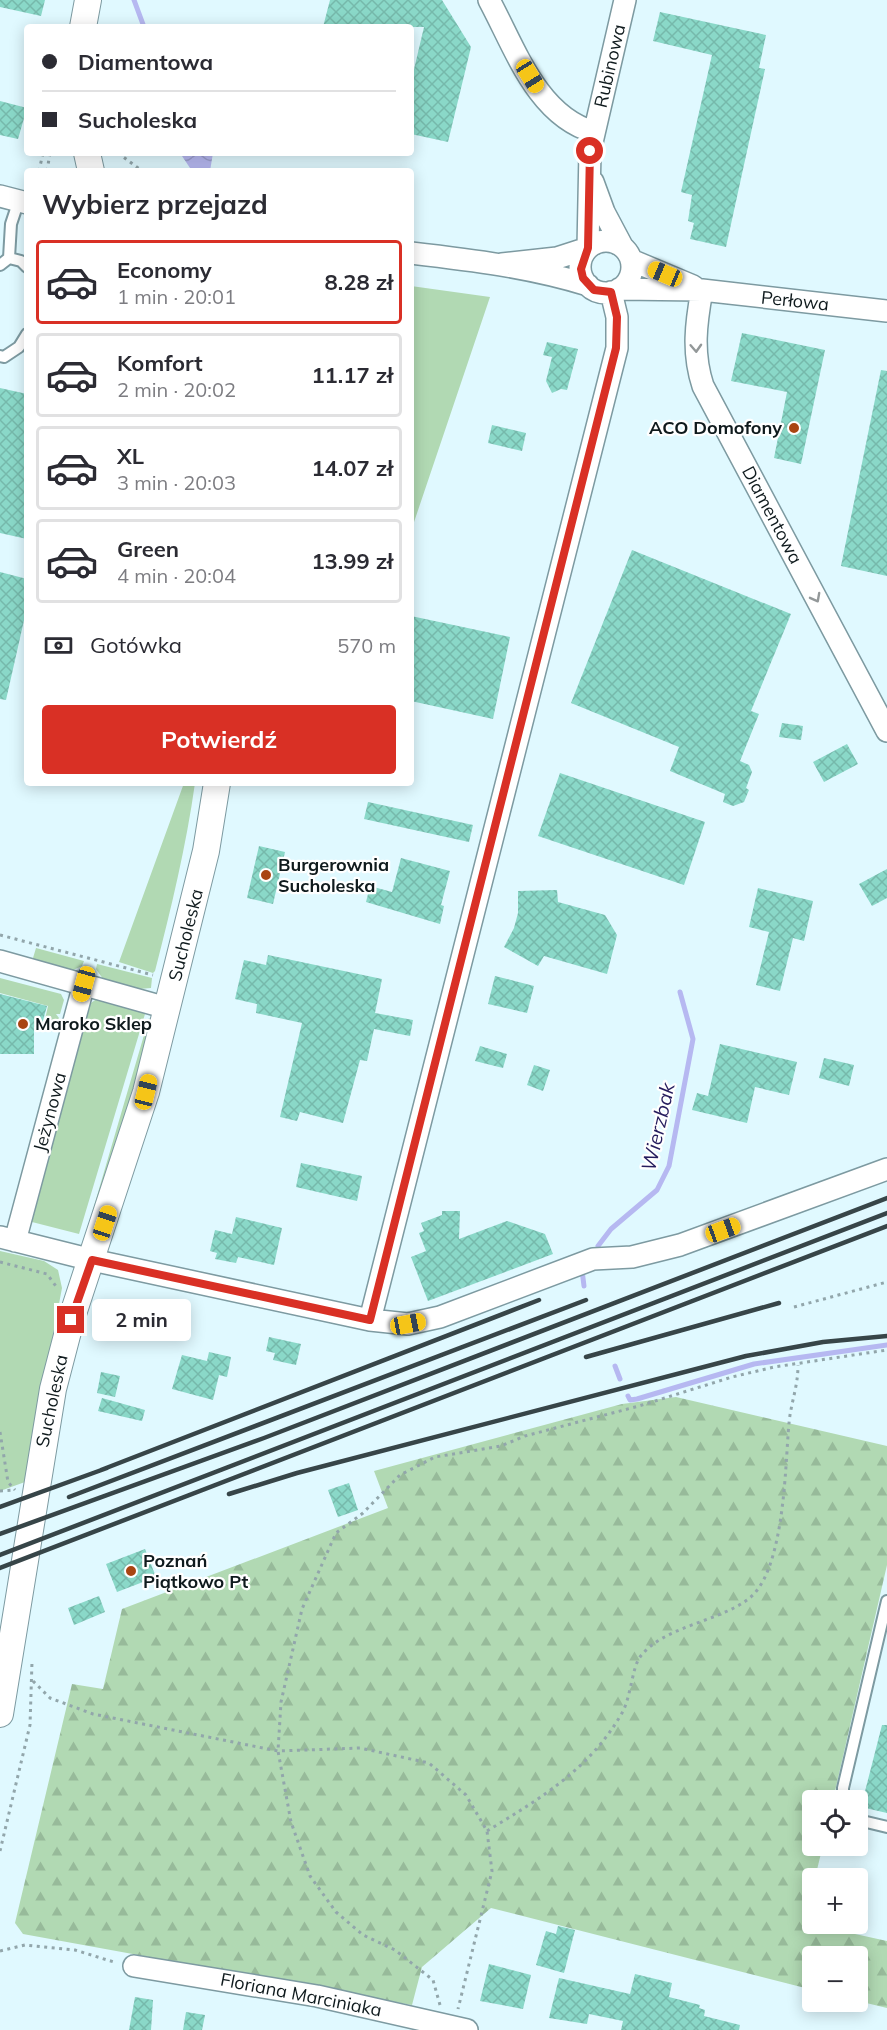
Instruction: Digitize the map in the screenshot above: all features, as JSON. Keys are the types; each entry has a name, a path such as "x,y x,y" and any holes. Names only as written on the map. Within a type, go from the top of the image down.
{"street":[{"path":"84,24 88,0"},
{"path":"489,0 544,98 577,127 594,132 590,173 588,248 581,269 588,285"},
{"name":"Rubinowa","path":"594,132 625,0"},
{"path":"414,253 502,264 556,275 603,292 615,291 630,277 627,253 604,212 590,173"},
{"path":"502,264 557,258 606,241 627,253"},
{"name":"Perłowa","path":"627,253 702,290"},
{"name":"Perłowa","path":"615,291 702,290 887,311"},
{"name":"Diamentowa","path":"702,290 695,341 698,371 703,386 887,731"},
{"path":"370,1320 616,348 615,291"},
{"name":"Sucholeska","path":"0,1714 53,1389 71,1320 128,1152 159,1006 206,851 217,786"},
{"path":"0,961 159,1006"},
{"name":"Jeżynowa","path":"8,1239 84,984"},
{"path":"8,1239 92,1260 370,1320 408,1324 440,1317 593,1259 632,1257 680,1245 887,1169"},
{"name":"Floriana Marciniaka","path":"134,1966 317,1996 445,2028 467,2030"}],"lane":[{"path":"15,200 4,262 21,261 24,264"},
{"path":"0,356 4,357 19,347 24,339"},
{"path":"843,1790 887,1600"},
{"path":"868,1822 887,1827"}],"path":[{"path":"122,156 138,168"},
{"path":"0,935 156,976 159,1006"},
{"path":"0,1262 47,1274"},
{"path":"794,1307 887,1282"},
{"path":"33,1681 50,1698 93,1714 278,1751 360,1748 429,1762 466,1795 487,1831 492,1871 455,2020 445,2028 433,1980 395,1950 363,1935 336,1912 310,1876 291,1822 278,1751 280,1702 302,1609 336,1533 363,1513 400,1475 435,1457 465,1450 501,1446 525,1436 639,1406 732,1377 887,1350"},
{"path":"487,1831 555,1789 606,1739 629,1699 639,1658 664,1637 715,1618 749,1599 767,1575 783,1510 790,1419 798,1388 798,1365"},
{"path":"0,1491 14,1490"},
{"path":"0,1851 30,1725 32,1656"},
{"path":"0,1951 26,1945 75,1950 105,1961 134,1966"}],"green space":[{"path":"414,286 490,297 414,522"},
{"path":"183,786 194,786 183,854 155,971 153,973 119,962"},
{"path":"36,948 84,961 82,966 71,971 36,962 33,958"},
{"path":"97,964 152,978 151,988 139,989 103,979 96,969"},
{"path":"0,978 61,994 64,1000 60,1014 56,1014 59,1018 56,1028 44,1024 48,1006 0,993"},
{"path":"98,998 136,1006 145,1014 79,1234 32,1222 87,1011 91,1003"},
{"path":"149,1018 152,1024 97,1214 92,1213"},
{"path":"0,1251 44,1261 58,1270 62,1288 25,1482 0,1491"},
{"path":"676,1397 887,1446 887,1565 835,1790 802,1790 802,1856 820,1856 817,1868 802,1868 802,1934 855,1934 887,1941 887,2008 868,2003 868,1946 802,1946 802,1987 491,1908 422,1967 412,2005 23,1934 15,1923 72,1684 103,1689 122,1609 388,1508 374,1471 622,1404"}],"water":[{"path":"182,156 212,156 210,168 190,168"}],"building":[{"path":"0,0 45,0 41,16 0,7"},
{"path":"330,0 442,0 471,47 448,142 414,135 414,69 424,27 414,27 414,24 324,24"},
{"path":"660,12 766,35 759,68 765,69 726,247 690,239 694,223 688,221 692,195 681,192 712,55 653,41"},
{"path":"0,101 24,107 24,118 18,139 0,135"},
{"path":"742,333 825,350 801,464 774,458 787,392 731,381"},
{"path":"547,342 578,349 567,390 561,389 552,393 546,381 552,357 543,355"},
{"path":"881,370 887,371 887,576 841,566"},
{"path":"0,388 24,393 24,538 0,533"},
{"path":"492,425 526,433 522,451 488,443"},
{"path":"632,550 791,614 751,711 759,714 740,761 749,765 752,772 744,802 733,806 723,802 725,794 670,771 679,747 571,703"},
{"path":"0,572 24,578 24,620 6,700 0,699"},
{"path":"414,617 510,637 493,719 414,702"},
{"path":"782,723 803,726 801,740 779,737"},
{"path":"847,744 858,764 824,782 813,762"},
{"path":"560,773 705,822 684,885 538,836"},
{"path":"368,802 473,825 469,842 364,819"},
{"name":"Burgerownia Sucholeska","path":"259,846 285,852 273,904 247,898"},
{"path":"401,858 450,871 441,905 444,906 440,924 366,902 370,886 392,892"},
{"path":"887,869 887,898 872,906 859,884"},
{"path":"758,888 813,901 804,941 793,938 780,991 756,985 769,932 749,927"},
{"path":"557,890 558,902 605,915 617,935 607,974 544,956 538,966 504,947 514,928 518,913 518,891"},
{"path":"268,955 382,979 375,1013 413,1020 410,1036 374,1029 367,1061 360,1060 343,1123 300,1112 297,1121 280,1117 302,1023 256,1013 257,1004 235,999 244,960 266,965"},
{"path":"495,976 534,986 527,1013 488,1004"},
{"name":"Maroko Sklep","path":"0,994 47,1006 41,1028 34,1027 34,1054 0,1054"},
{"path":"720,1044 797,1062 789,1095 755,1087 747,1123 692,1110 697,1093 708,1096"},
{"path":"480,1046 507,1054 503,1068 475,1061"},
{"path":"824,1058 854,1065 849,1086 819,1078"},
{"path":"534,1065 550,1070 543,1091 527,1085"},
{"path":"301,1163 362,1176 357,1201 296,1187"},
{"path":"442,1211 460,1211 459,1239 507,1221 545,1234 553,1254 428,1301 411,1257 426,1251 419,1233 424,1231 421,1223 442,1215"},
{"path":"236,1217 282,1228 274,1265 238,1257 236,1263 215,1259 217,1253 210,1251 215,1230 232,1234"},
{"path":"124,1306 160,1314 155,1334 134,1329 132,1337 117,1334"},
{"path":"269,1337 301,1344 296,1365 273,1360 275,1353 266,1351"},
{"path":"209,1352 231,1357 227,1377 219,1375 213,1400 172,1389 182,1355 207,1361"},
{"path":"101,1372 120,1376 115,1397 97,1393"},
{"path":"102,1398 145,1410 142,1421 98,1411"},
{"path":"349,1483 358,1510 338,1517 328,1490"},
{"name":"Poznań Piątkowo Pt","path":"145,1549 156,1577 117,1592 106,1564"},
{"path":"99,1596 105,1612 74,1625 68,1608"},
{"path":"882,1725 887,1725 887,1813 868,1809 868,1790 865,1790"},
{"path":"558,1926 575,1930 564,1973 536,1965 546,1931 556,1934"},
{"path":"489,1964 531,1975 523,2009 480,2001"},
{"path":"635,1974 672,1983 669,1997 700,2005 699,2008 705,2010 704,2016 740,2025 739,2030 621,2030 623,2021 589,2014 587,2024 549,2018 559,1978 630,1994"},
{"path":"135,1997 153,2000 151,2030 129,2030"},
{"path":"186,2012 205,2015 202,2030 183,2030"}],"waterway":[{"name":"Wierzbak","path":"134,0 143,24"},
{"name":"Wierzbak","path":"598,1246 611,1229 657,1190 669,1166 693,1039 680,992"},
{"name":"Wierzbak","path":"582,1270 584,1286"},
{"name":"Wierzbak","path":"628,1396 630,1400 637,1399 754,1364 887,1345"},
{"name":"Wierzbak","path":"615,1366 620,1379"}],"railway":[{"path":"0,1534 264,1438 887,1198"},
{"path":"0,1555 887,1213"},
{"path":"0,1568 887,1226"},
{"path":"101,1470 539,1300"},
{"path":"69,1497 586,1300"},
{"path":"586,1357 779,1303"},
{"path":"229,1494 297,1473 746,1356 823,1342 887,1336"},
{"path":"0,1507 107,1468"}],"place":[{"name":"ACO Domofony","path":"794,428"},
{"name":"Burgerownia Sucholeska","path":"266,875"},
{"name":"Maroko Sklep","path":"23,1024"},
{"name":"Poznań Piątkowo Pt","path":"131,1571"}],"route":[{"path":"71,1320 92,1260 370,1320 616,348 617,317 611,292 594,290 583,278 581,269 581,261 588,248 590,151"}]}
